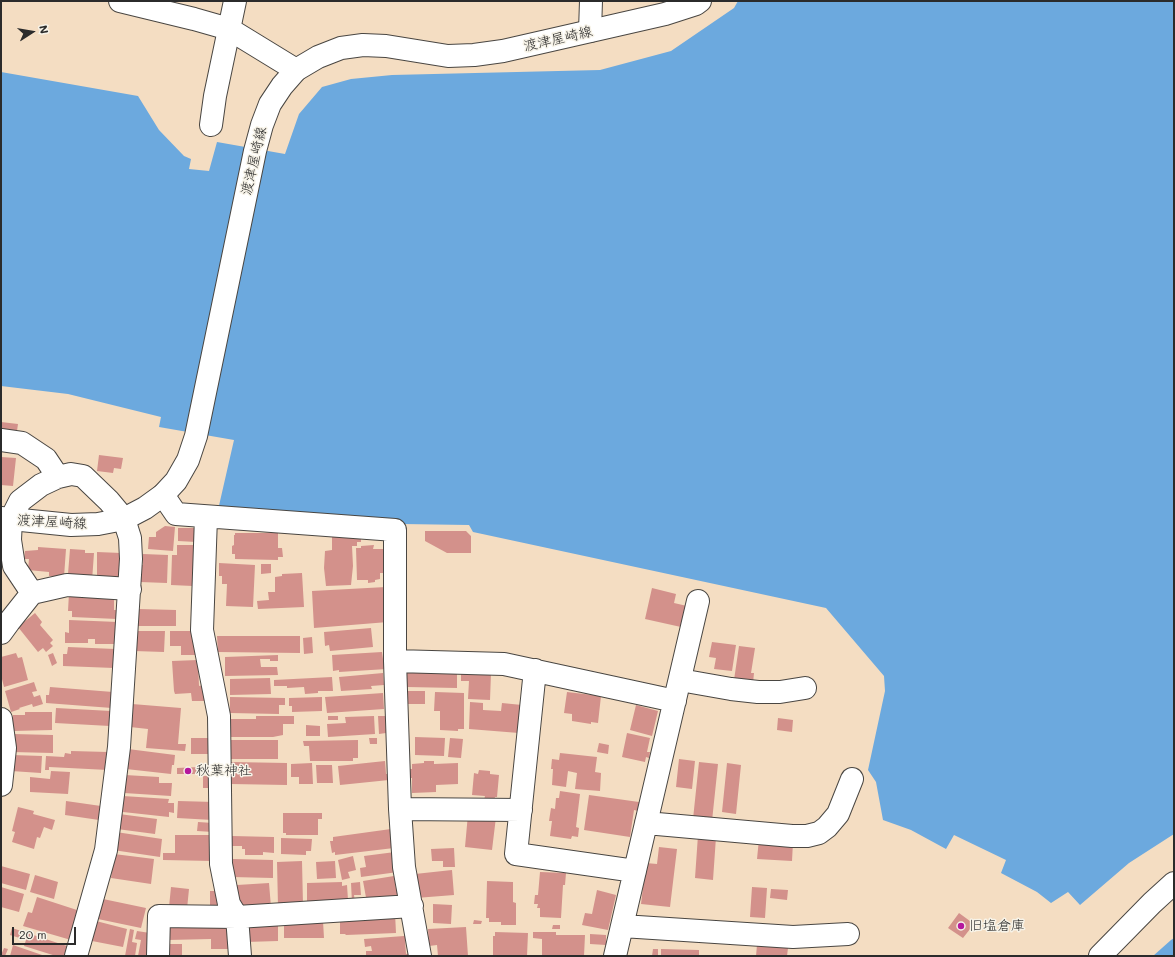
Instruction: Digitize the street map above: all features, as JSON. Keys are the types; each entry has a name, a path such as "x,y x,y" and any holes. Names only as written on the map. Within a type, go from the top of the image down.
{"street":[{"path":"120,1 229,29 296,70"},
{"path":"211,124 215,96 234,1"},
{"path":"590,31 591,1"},
{"name":"渡津屋崎線","path":"6,519 71,525 98,524 124,519 145,508 163,495 176,481 188,460 196,436 255,151 262,125 270,104 282,86 296,70 318,57 335,51 363,45 386,46 448,56 474,55 503,51 665,14 696,4 700,1"},
{"path":"1,440 22,443 46,459 58,477"},
{"path":"32,593 14,566 6,519 20,501 41,486 58,477 72,474 83,476 109,501 124,519 130,538 131,559 119,747 106,850 76,956"},
{"path":"163,495 176,514 395,530 395,661 400,809 404,867 420,956"},
{"path":"206,517 202,630 219,716 221,864 229,904 237,917 240,956"},
{"path":"1,633 32,593 67,586 130,589"},
{"path":"615,956 698,601"},
{"path":"395,661 504,664 534,670 677,690 731,689 758,692 780,692 805,688"},
{"path":"534,670 516,854 635,871"},
{"path":"1,718 5,748 1,785"},
{"path":"646,823 792,836 807,836 818,833 827,827 838,814 852,779"},
{"path":"400,809 521,810"},
{"path":"1100,956 1152,903 1174,883"},
{"path":"158,956 159,916 237,917 412,906"},
{"path":"622,926 793,937 848,934"}],"water":[{"path":"738,1 1174,1 1174,834 1129,863 1080,905 1068,892 1051,903 1037,892 1001,873 1006,860 954,835 946,849 911,830 883,820 876,782 868,770 885,691 884,676 826,608 473,532 469,525 402,524 218,510 234,440 159,427 161,417 68,394 1,386 1,72 138,96 159,130 184,156 191,159 189,169 209,171 217,142 285,154 299,114 322,87 351,79 392,75 600,70 671,51 734,8"},
{"path":"1174,938 1174,956 1153,956 1171,940"}],"building":[{"path":"1,422 18,424 14,452 1,451"},
{"path":"99,455 123,458 121,469 114,468 113,473 97,471"},
{"path":"1,457 16,458 13,486 1,485"},
{"path":"165,526 175,527 173,551 148,549 149,537 156,537 156,532"},
{"path":"178,528 196,528 196,542 178,541"},
{"path":"425,531 466,531 471,536 471,553 447,553 425,541"},
{"path":"235,533 278,533 278,548 282,548 283,557 278,557 278,560 235,559 235,554 232,554 232,546 234,545"},
{"path":"361,536 361,542 357,542 357,546 352,546 353,566 351,585 326,586 324,568 325,551 332,550 332,537"},
{"path":"177,545 194,545 193,586 171,585 172,555 177,555"},
{"path":"374,545 373,549 384,549 385,573 380,573 380,579 375,580 375,582 368,583 368,580 357,580 356,548"},
{"path":"38,547 66,549 64,577 49,576 49,572 28,570 29,559 24,559 25,551 38,550"},
{"path":"70,549 85,550 85,553 94,553 92,581 68,574"},
{"path":"97,552 121,553 120,582 97,578"},
{"path":"143,554 168,555 167,583 140,582 140,565 143,565"},
{"path":"219,563 255,565 253,607 226,606 227,584 222,584 222,576 219,576"},
{"path":"261,564 271,564 271,573 261,574"},
{"path":"302,573 304,607 258,609 257,601 269,600 268,592 275,592 275,577 282,576 282,574"},
{"path":"386,587 388,622 314,628 312,591"},
{"path":"652,588 676,594 674,603 687,606 681,627 645,619"},
{"path":"69,593 116,594 116,600 114,600 114,610 117,610 117,619 72,617 72,611 68,611"},
{"path":"138,609 176,610 176,626 138,626"},
{"path":"35,613 42,622 40,625 53,640 50,643 53,646 46,652 43,648 38,652 18,627"},
{"path":"69,620 118,622 117,644 95,644 95,639 88,639 88,643 65,643 65,632 69,633"},
{"path":"371,628 373,647 330,651 329,645 325,646 324,632"},
{"path":"135,631 165,631 164,652 134,651"},
{"path":"170,631 197,631 197,655 181,655 181,646 170,646"},
{"path":"217,636 300,636 300,653 218,652"},
{"path":"312,637 313,653 304,654 303,638"},
{"path":"712,642 736,645 732,671 714,669 716,658 709,657"},
{"path":"739,646 755,648 751,673 754,673 753,683 734,680"},
{"path":"68,647 115,649 114,668 63,666 63,654 67,654"},
{"path":"382,652 383,659 387,659 387,669 339,672 339,670 333,671 332,655"},
{"path":"16,653 18,658 22,657 28,680 4,687 1,675 1,657"},
{"path":"53,653 57,663 52,666 48,655"},
{"path":"278,655 278,661 260,659 261,667 277,667 278,675 225,676 225,657"},
{"path":"198,660 199,686 203,685 206,701 192,701 191,693 175,694 174,691 172,661"},
{"path":"407,669 457,669 457,688 407,687"},
{"path":"461,669 491,673 490,700 468,699 469,681 461,681"},
{"path":"383,673 384,685 371,686 372,689 341,691 339,677"},
{"path":"332,677 333,691 318,691 318,693 305,694 304,687 287,688 287,686 274,686 274,680"},
{"path":"270,678 271,694 230,695 230,679"},
{"path":"34,682 37,691 32,692 34,697 40,695 43,704 33,707 32,704 11,712 5,691"},
{"path":"50,687 113,692 112,708 46,703 46,695 49,695"},
{"path":"405,691 425,691 425,704 405,704"},
{"path":"435,692 464,693 464,729 458,729 458,731 440,730 440,711 434,711"},
{"path":"567,692 601,696 598,723 591,722 591,724 572,721 572,714 564,713"},
{"path":"383,693 384,709 327,713 325,697"},
{"path":"230,697 285,698 285,705 279,705 279,714 230,713"},
{"path":"322,697 322,711 292,712 292,706 289,706 289,698"},
{"path":"470,702 483,703 483,710 501,711 502,703 522,705 519,733 469,729"},
{"path":"132,704 181,708 178,744 186,744 185,751 146,748 148,729 130,727"},
{"path":"636,705 658,711 652,736 630,730"},
{"path":"56,708 111,711 110,726 55,723"},
{"path":"25,712 52,712 52,730 13,731 13,715 25,715"},
{"path":"256,716 294,716 294,724 283,724 283,735 273,737 230,737 230,719 256,719"},
{"path":"328,716 338,716 338,720 328,720"},
{"path":"374,716 375,734 328,737 327,724 346,723 345,717"},
{"path":"378,716 385,716 386,733 379,734"},
{"path":"778,718 793,720 792,732 777,730"},
{"path":"306,725 320,726 320,736 306,736"},
{"path":"627,733 650,738 647,752 650,752 649,758 646,757 645,762 622,757"},
{"path":"13,734 53,735 53,753 12,752"},
{"path":"415,737 445,738 444,756 415,755"},
{"path":"191,738 211,738 211,754 191,754"},
{"path":"369,738 377,738 377,744 370,744"},
{"path":"450,738 463,739 461,758 448,757"},
{"path":"229,740 278,740 278,759 229,759"},
{"path":"358,740 358,758 353,758 353,761 310,761 309,746 304,746 303,741"},
{"path":"599,743 609,745 608,754 597,752"},
{"path":"128,749 175,755 171,774 126,769"},
{"path":"71,751 108,752 108,770 49,767 49,770 45,770 46,756 64,757 65,753 71,754"},
{"path":"560,753 597,757 595,772 601,773 600,791 575,789 577,773 568,771 566,787 552,785 552,759 559,760"},
{"path":"12,755 42,756 41,773 11,771"},
{"path":"679,759 695,761 692,789 676,787"},
{"path":"385,761 386,774 389,774 389,780 340,785 338,766"},
{"path":"424,761 434,761 434,764 458,763 458,784 436,785 436,792 412,793 412,778 410,778 410,769 412,769 412,764 424,763"},
{"path":"231,762 287,763 287,785 231,784"},
{"path":"699,762 718,764 712,821 693,819"},
{"path":"312,763 313,784 299,784 299,777 291,777 291,764"},
{"path":"727,763 741,765 736,814 722,812"},
{"path":"316,765 332,765 333,783 317,783"},
{"name":"秋葉神社","path":"199,767 199,774 177,774 177,768"},
{"path":"479,770 490,771 490,774 499,775 497,797 495,797 494,801 484,800 485,796 472,795 474,773 478,774"},
{"path":"51,771 70,772 68,794 30,792 30,777 50,779"},
{"path":"125,775 159,777 159,783 172,783 171,796 124,793"},
{"path":"203,776 209,776 209,788 203,788"},
{"path":"560,791 580,794 576,827 579,828 578,837 572,836 571,839 550,836 552,821 549,821 551,808 555,809 556,798 559,798"},
{"path":"589,795 639,802 638,811 634,810 630,837 584,830"},
{"path":"123,796 169,799 168,803 174,803 174,813 169,812 169,817 123,812"},
{"path":"66,801 101,806 99,820 65,815"},
{"path":"178,801 214,802 213,820 177,818"},
{"path":"18,807 34,811 33,814 55,820 52,830 44,827 40,838 37,837 34,849 12,842 15,832 12,831"},
{"path":"283,813 322,813 322,819 318,819 318,835 286,835 286,833 283,833"},
{"path":"119,814 157,819 155,834 117,829"},
{"path":"468,814 496,817 492,850 465,847"},
{"path":"198,822 213,823 213,832 197,831"},
{"path":"391,829 394,848 335,855 335,852 332,853 330,841 333,841 333,837"},
{"path":"116,832 162,839 160,857 113,850"},
{"path":"175,835 214,835 213,861 163,860 163,853 175,853"},
{"path":"698,835 716,837 713,880 695,878"},
{"path":"232,836 274,837 274,853 263,852 263,855 245,855 245,849 242,849 242,846 232,846"},
{"path":"281,838 312,839 311,851 306,851 306,855 281,854"},
{"path":"759,839 793,842 792,861 757,859"},
{"path":"659,847 677,849 670,907 641,904 646,863 657,864"},
{"path":"454,848 455,867 443,867 443,861 432,861 431,849"},
{"path":"395,852 398,872 361,877 360,868 366,867 364,856"},
{"path":"114,854 154,859 151,884 111,878"},
{"path":"353,856 356,870 348,872 350,878 342,880 338,860"},
{"path":"233,859 273,860 273,878 232,877"},
{"path":"302,861 303,905 291,905 291,902 284,902 284,906 278,906 277,862"},
{"path":"335,861 336,878 317,879 316,862"},
{"path":"1,866 30,874 26,890 1,883"},
{"path":"452,870 454,895 416,898 415,874"},
{"path":"540,872 566,873 565,885 563,885 561,918 540,917 540,908 537,908 538,904 534,904 535,895 538,895"},
{"path":"35,875 58,882 54,899 30,892"},
{"path":"394,876 396,889 400,888 401,894 397,894 397,898 367,903 363,881"},
{"path":"487,881 513,882 513,902 516,903 516,925 501,925 501,922 489,922 489,918 486,918"},
{"path":"342,882 342,886 347,885 348,900 307,904 307,883"},
{"path":"360,882 361,895 354,895 355,903 352,903 351,883"},
{"path":"269,883 271,907 238,909 237,885"},
{"path":"1,887 24,894 19,912 1,907"},
{"path":"171,887 189,889 187,909 169,907"},
{"path":"752,887 767,888 765,918 750,917"},
{"path":"771,889 788,890 787,900 770,898"},
{"path":"597,890 616,895 608,930 582,925 585,913 592,914"},
{"path":"210,891 217,891 218,909 210,909"},
{"path":"37,897 80,911 71,940 23,926 28,912 32,913"},
{"path":"103,899 146,908 141,928 98,919"},
{"path":"433,904 452,905 451,924 433,923"},
{"path":"395,913 396,933 340,934 340,918"},
{"name":"旧塩倉庫","path":"959,913 974,924 963,938 948,928"},
{"path":"474,920 482,921 481,924 473,924"},
{"path":"96,921 127,929 123,947 92,941"},
{"path":"278,921 278,941 246,942 245,922"},
{"path":"284,921 323,921 324,938 284,938"},
{"path":"230,923 230,949 211,949 211,939 168,940 168,927"},
{"path":"553,925 560,925 560,929 552,929"},
{"path":"466,927 468,956 438,956 437,945 429,946 428,929"},
{"path":"12,928 70,947 67,956 56,956 24,946 26,940 10,935"},
{"path":"130,929 134,930 132,942 137,943 135,956 125,956"},
{"path":"137,931 150,933 149,956 138,956 141,940 135,939"},
{"path":"495,932 528,933 527,956 493,956 493,936 495,936"},
{"path":"533,932 556,932 556,935 585,935 584,956 542,956 542,939 533,938"},
{"path":"404,933 409,933 409,939 405,940 406,954 412,953 412,956 366,956 366,951 372,951 371,946 365,947 364,939 404,936"},
{"path":"590,934 606,935 606,945 590,944"},
{"path":"166,944 182,944 182,956 166,956"},
{"path":"13,945 45,956 10,956"},
{"path":"757,945 788,948 787,956 756,956"},
{"path":"4,948 8,949 5,956 3,956 1,955"},
{"path":"653,949 658,949 658,956 652,956"},
{"path":"661,949 699,950 699,956 661,956"}],"place":[{"name":"秋葉神社","path":"188,771"},
{"name":"旧塩倉庫","path":"961,926"}]}
